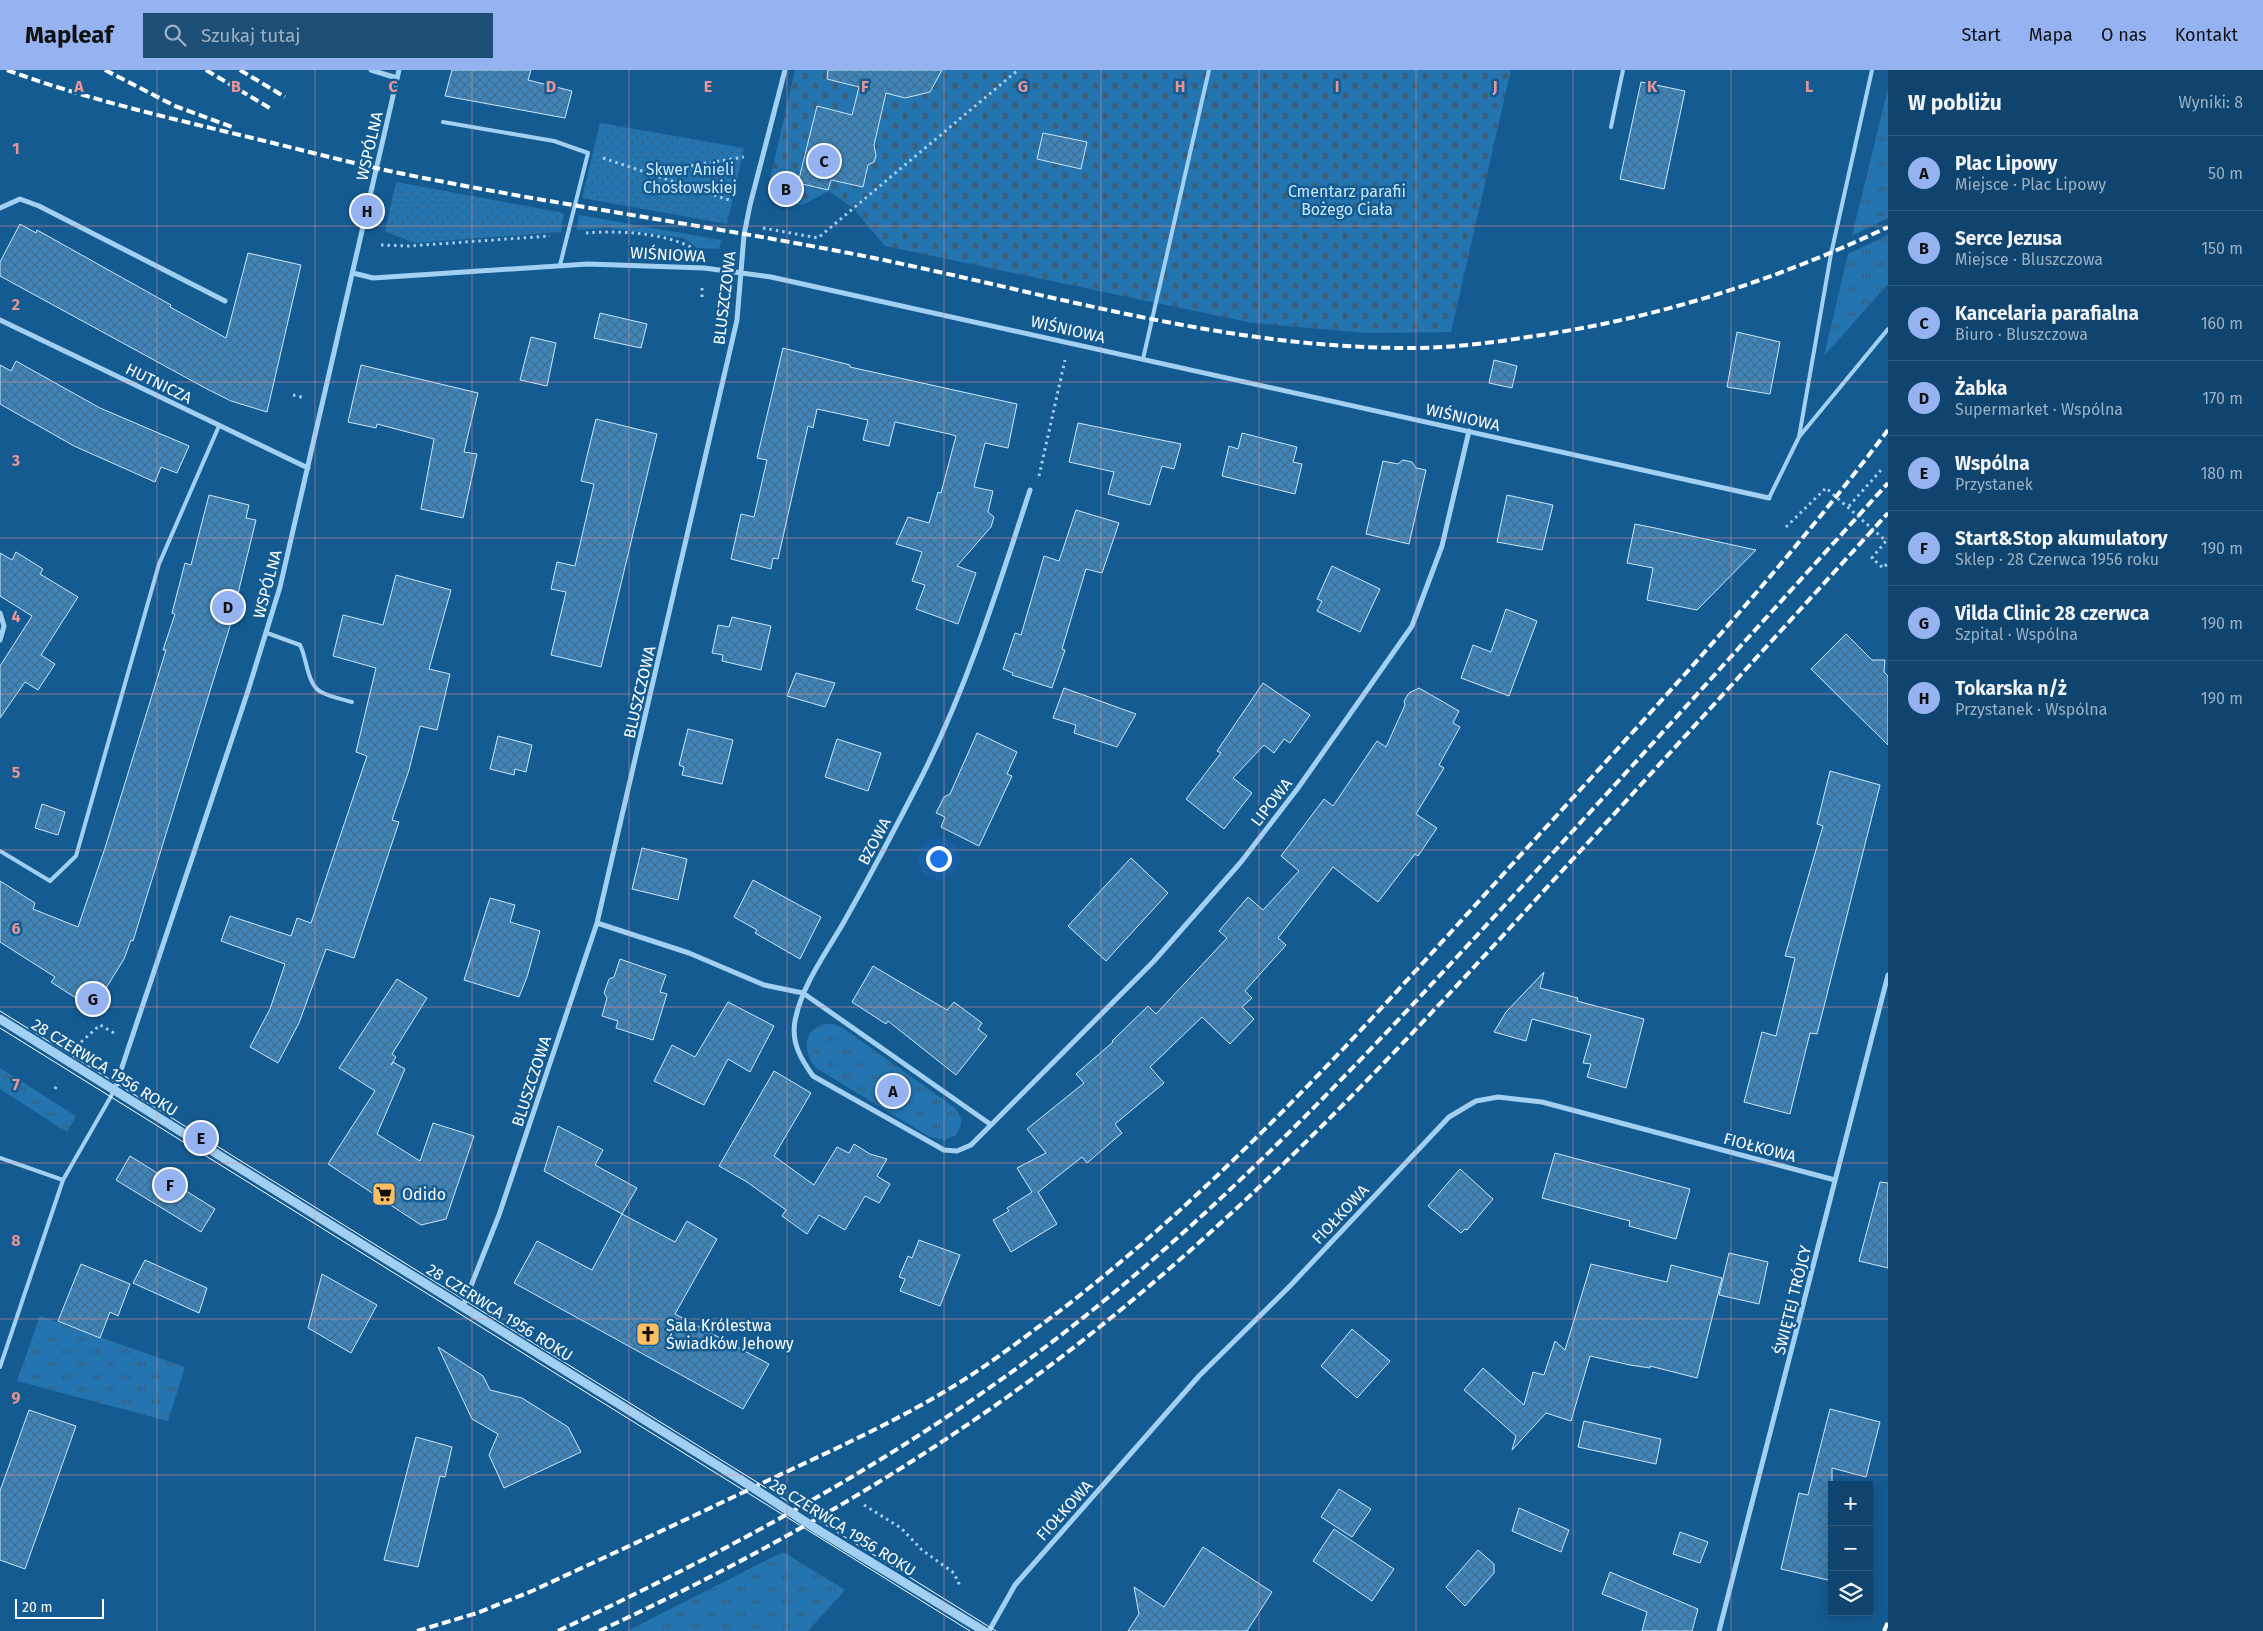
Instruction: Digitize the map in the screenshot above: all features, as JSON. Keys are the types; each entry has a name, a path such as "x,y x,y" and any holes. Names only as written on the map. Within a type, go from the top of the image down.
{"street":[{"path":"371,70 397,78"},
{"name":"WSPÓLNA","path":"114,1091 267,632 291,545 399,70"},
{"name":"BLUSZCZOWA","path":"463,1306 499,1215 597,923 735,330 746,225 785,70"},
{"path":"0,208 20,199 39,206 225,301"},
{"name":"WIŚNIOWA","path":"353,273 373,278 560,265 628,264 704,268 741,273 809,284 1769,498"},
{"name":"HUTNICZA","path":"0,320 308,468"},
{"name":"LIPOWA","path":"803,993 795,1022 794,1038 800,1059 814,1076 944,1150 957,1150 971,1145 1154,961 1241,862 1298,788 1412,626 1442,546 1469,431"},
{"name":"BZOWA","path":"803,993 878,862 921,778 955,703 991,610 1030,490"},
{"path":"0,614 4,626 0,640"},
{"path":"597,923 689,953 764,984 803,993 990,1124"},
{"name":"ŚWIĘTEJ TRÓJCY","path":"1719,1631 1888,975"},
{"name":"28 CZERWCA 1956 ROKU","path":"0,1019 463,1306 818,1530 984,1631"},
{"name":"FIOŁKOWA","path":"989,1631 1015,1585 1199,1376 1288,1288 1449,1117 1476,1101 1498,1097 1542,1102 1835,1180"}],"lane":[{"path":"1143,359 1209,70"},
{"path":"1612,127 1623,70"},
{"path":"1799,437 1832,254 1872,70"},
{"path":"442,122 554,141 588,153 560,265"},
{"path":"1769,498 1799,437 1888,329"},
{"path":"0,851 50,882 76,856 159,564 219,426"},
{"path":"267,632 300,645 313,684 319,692 352,702"},
{"path":"0,1367 63,1180 114,1091"},
{"path":"0,1158 63,1180"}],"path":[{"path":"737,193 730,222 818,238 1018,70"},
{"path":"588,153 735,202"},
{"path":"646,172 745,156 743,166"},
{"path":"381,245 409,246 609,231 681,241 696,250 705,251 702,297"},
{"path":"1030,490 1038,479 1070,342"},
{"path":"1849,506 1882,468"},
{"path":"1786,527 1826,488 1849,506 1886,541 1872,558 1883,568 1888,563"},
{"path":"81,1042 100,1025 115,1033"},
{"path":"55,1089 58,1083"},
{"path":"864,1505 902,1528 922,1550 954,1573 960,1586"}],"green space":[{"name":"Cmentarz parafii Bożego Ciała","path":"795,70 1511,70 1451,332 1368,333 1252,323 885,246 853,208 829,191 802,205 778,201 770,179"},
{"path":"1888,88 1888,218 1852,236"},
{"name":"Skwer Anieli Chosłowskiej","path":"600,123 744,148 727,224 582,198"},
{"path":"396,182 564,213 561,232 414,243 385,231"},
{"path":"579,215 721,240 719,249 697,248 683,238 609,228 577,230"},
{"path":"1888,235 1888,284 1824,356 1848,254"},
{"path":"824,1024 833,1024 843,1028 955,1108 960,1115 961,1121 956,1135 945,1140 930,1137 816,1068 807,1049 808,1037 812,1031"},
{"path":"0,1068 76,1116 67,1132 0,1089"},
{"path":"40,1316 185,1367 168,1421 17,1381"},
{"path":"783,1552 845,1590 808,1631 627,1631"}],"building":[{"path":"452,70 531,70 528,80 572,91 565,118 445,96"},
{"path":"828,70 942,70 930,92 905,98 886,93 874,145 876,156 874,162 868,165 863,187 831,180 828,190 798,183 817,106 852,115 859,87 827,79"},
{"path":"1641,82 1685,91 1664,189 1620,179"},
{"path":"1043,133 1087,142 1081,169 1037,159"},
{"path":"20,224 36,233 37,230 226,338 248,253 301,265 267,412 231,401 207,389 0,276 0,262"},
{"path":"600,313 647,324 641,348 594,338"},
{"path":"1737,332 1780,342 1770,394 1727,387"},
{"path":"531,337 556,343 547,386 520,380"},
{"path":"783,348 850,365 850,367 1017,404 1008,448 985,443 974,487 993,491 988,512 994,517 991,527 957,566 976,573 958,624 916,609 925,585 912,581 922,552 896,544 908,517 929,523 938,492 941,493 956,436 895,422 889,446 863,440 868,420 817,409 813,428 808,426 778,559 773,558 771,569 731,559 741,514 754,517 767,460 757,458"},
{"path":"1494,360 1517,366 1512,388 1489,383"},
{"path":"16,361 100,408 189,446 177,473 161,467 155,482 74,446 0,404 0,365 11,371"},
{"path":"361,365 478,393 464,452 477,454 463,518 421,509 434,439 377,424 376,428 348,422"},
{"path":"596,419 657,434 601,667 551,655 566,592 551,589 557,562 575,566 594,484 581,481"},
{"path":"1078,423 1181,444 1174,469 1162,466 1150,505 1108,494 1114,472 1069,462"},
{"path":"1242,433 1297,447 1293,462 1302,464 1295,494 1222,476 1229,446 1238,449"},
{"path":"1403,460 1412,462 1416,468 1426,470 1409,544 1366,534 1383,461 1398,464"},
{"path":"209,495 249,505 246,518 256,520 230,626 133,941 131,940 124,959 93,1009 51,982 55,977 0,942 0,881 35,903 33,909 78,927 105,848 166,650 163,650 175,614 172,613 185,563 191,565"},
{"path":"1507,495 1553,505 1542,550 1497,542"},
{"path":"1076,510 1119,523 1102,573 1086,569 1062,649 1065,650 1052,688 1012,675 1013,673 1003,669 1015,633 1021,635 1044,556 1059,561"},
{"path":"1635,524 1756,550 1697,610 1647,600 1653,568 1627,563"},
{"path":"16,552 43,569 40,574 78,597 41,655 55,664 38,690 25,682 0,718 0,666 32,616 0,596 0,553 12,560"},
{"path":"1332,566 1380,589 1360,632 1317,611 1322,601 1317,599"},
{"path":"396,575 451,590 429,669 450,674 437,730 420,726 409,770 392,820 399,822 354,958 326,949 299,1023 278,1063 250,1047 270,1009 285,964 221,941 230,916 291,936 297,918 311,923 367,756 356,752 376,668 333,656 343,615 383,625"},
{"path":"1506,609 1537,621 1509,696 1461,678 1473,645 1491,652"},
{"path":"732,617 771,626 761,670 722,661 723,655 712,653 718,625 729,627"},
{"path":"1846,634 1872,660 1885,660 1884,672 1888,676 1888,745 1811,669"},
{"path":"796,673 835,683 825,707 787,696"},
{"path":"1263,683 1310,715 1290,743 1284,739 1274,753 1264,745 1233,778 1252,793 1224,829 1186,799 1221,753 1217,751"},
{"path":"1064,688 1136,714 1117,747 1074,733 1076,725 1053,718"},
{"path":"1419,688 1459,711 1453,723 1460,727 1439,765 1444,768 1416,814 1437,828 1418,856 1415,854 1378,902 1333,867 1278,938 1286,945 1245,991 1252,998 1242,1007 1254,1019 1230,1044 1202,1017 1150,1067 1164,1083 1115,1124 1122,1133 1087,1163 1082,1157 1038,1192 1057,1224 1011,1252 993,1220 1009,1211 1007,1208 1032,1192 1017,1168 1046,1153 1027,1129 1084,1083 1076,1074 1113,1042 1148,1006 1156,1014 1227,938 1219,931 1248,897 1263,910 1299,871 1281,856 1324,799 1333,806 1377,741 1386,747 1405,705 1404,701 1409,693"},
{"path":"688,729 733,740 722,784 682,775 684,767 679,765"},
{"path":"977,733 1017,752 1007,774 1012,776 979,846 941,827 945,817 936,813 944,797 950,794"},
{"path":"498,736 532,745 526,772 515,769 514,775 490,769"},
{"path":"837,739 881,753 868,791 825,777"},
{"path":"1830,771 1880,785 1817,1034 1810,1033 1790,1114 1744,1102 1762,1032 1776,1036 1795,958 1785,956 1823,826 1817,824"},
{"path":"42,804 65,812 58,835 35,828"},
{"path":"642,848 687,859 678,900 632,889"},
{"path":"1131,858 1168,893 1106,961 1068,926"},
{"path":"753,880 821,917 800,959 755,933 757,930 734,917"},
{"path":"490,898 515,905 510,922 540,931 527,977 519,997 464,980"},
{"path":"620,959 666,975 660,992 667,994 653,1040 616,1028 618,1021 602,1016 607,998 604,993 609,979 614,977"},
{"path":"873,966 947,1010 954,1002 982,1023 978,1029 987,1036 956,1075 888,1021 886,1024 852,1002"},
{"path":"1544,972 1540,988 1578,998 1577,1001 1644,1019 1626,1088 1587,1077 1591,1064 1583,1063 1591,1035 1532,1019 1526,1041 1494,1032 1506,1012"},
{"path":"397,979 427,998 392,1054 396,1057 391,1065 393,1062 405,1069 377,1134 420,1161 433,1123 474,1136 446,1219 421,1225 328,1164 375,1091 339,1068"},
{"path":"728,1002 774,1026 750,1072 728,1059 704,1105 654,1081 672,1045 695,1057"},
{"path":"774,1071 811,1093 774,1156 814,1185 837,1147 849,1153 854,1144 870,1154 887,1159 877,1176 890,1184 879,1203 865,1196 845,1230 819,1215 807,1234 782,1216 786,1210 747,1182 719,1166"},
{"path":"558,1126 603,1150 595,1165 637,1188 622,1214 544,1171"},
{"path":"1555,1153 1690,1189 1676,1239 1629,1226 1630,1221 1542,1198"},
{"path":"130,1156 215,1209 201,1232 116,1180"},
{"path":"1460,1169 1493,1199 1467,1230 1465,1229 1461,1233 1428,1206"},
{"path":"1880,1182 1888,1183 1888,1268 1859,1261"},
{"path":"622,1214 675,1242 687,1221 717,1239 675,1314 769,1364 743,1409 514,1283 537,1241 592,1270"},
{"path":"919,1240 960,1255 940,1306 900,1291 905,1279 899,1277 908,1256 912,1258"},
{"path":"1729,1253 1768,1262 1759,1304 1719,1295"},
{"path":"145,1260 207,1288 199,1313 133,1283"},
{"path":"81,1264 130,1284 118,1316 110,1312 100,1338 58,1321"},
{"path":"1591,1264 1667,1282 1671,1265 1722,1278 1697,1378 1650,1366 1650,1368 1630,1365 1590,1356 1571,1421 1546,1413 1512,1450 1516,1436 1464,1390 1483,1368 1524,1405 1533,1372 1544,1375 1555,1341 1565,1350"},
{"path":"322,1274 377,1305 351,1353 308,1328"},
{"path":"1352,1329 1390,1361 1357,1398 1321,1366"},
{"path":"438,1347 483,1376 490,1390 522,1398 568,1427 581,1452 504,1488 489,1455 498,1434 472,1419"},
{"path":"1830,1409 1880,1422 1866,1477 1832,1468 1832,1481 1828,1481 1828,1580 1781,1569 1799,1493 1808,1495"},
{"path":"29,1410 76,1426 25,1569 0,1560 0,1491"},
{"path":"1584,1421 1661,1439 1656,1464 1578,1447"},
{"path":"416,1437 452,1447 445,1477 440,1476 418,1567 384,1560"},
{"path":"1339,1489 1371,1509 1352,1537 1321,1517"},
{"path":"1519,1508 1569,1530 1561,1552 1512,1531"},
{"path":"1334,1529 1394,1569 1372,1601 1313,1561"},
{"path":"1680,1532 1708,1542 1700,1563 1673,1554"},
{"path":"1203,1547 1272,1592 1247,1631 1128,1631 1139,1614 1134,1587 1164,1607"},
{"path":"1478,1550 1494,1564 1494,1573 1465,1606 1446,1587"},
{"path":"1610,1572 1698,1609 1692,1631 1642,1631 1647,1612 1602,1594"}],"tram line":[{"path":"0,1011 996,1631"},
{"path":"0,1028 970,1631"}],"railway":[{"path":"7,70 122,106 405,174 536,199 859,255 1064,301 1202,329 1342,346 1412,348 1456,346 1528,337 1622,320 1667,309 1757,281 1801,265 1888,227"},
{"path":"105,70 175,106 232,127"},
{"path":"206,70 273,110"},
{"path":"240,70 285,97"},
{"path":"417,1631 477,1613 532,1591 894,1420 990,1363 1122,1261 1238,1155 1294,1100 1402,986 1703,654 1798,544 1888,430"},
{"path":"558,1631 740,1540 800,1507 916,1437 1028,1360 1150,1262 1264,1157 1374,1046 1582,821 1888,483"},
{"path":"599,1631 733,1565 863,1492 926,1452 1048,1367 1167,1271 1281,1166 1391,1055 1497,942 1888,513"},
{"path":"1884,1631 1888,1622"}],"place":[{"name":"Kancelaria parafialna","path":"824,161"},
{"name":"Serce Jezusa","path":"786,189"},
{"name":"Tokarska n/ż","path":"367,211"},
{"name":"Żabka","path":"228,607"},
{"name":"Vilda Clinic 28 czerwca","path":"93,999"},
{"name":"Plac Lipowy","path":"893,1091"},
{"name":"Wspólna","path":"201,1138"},
{"name":"Start&Stop akumulatory","path":"170,1185"},
{"name":"Odido","path":"384,1194"},
{"name":"Sala Królestwa Świadków Jehowy","path":"648,1334"}]}
